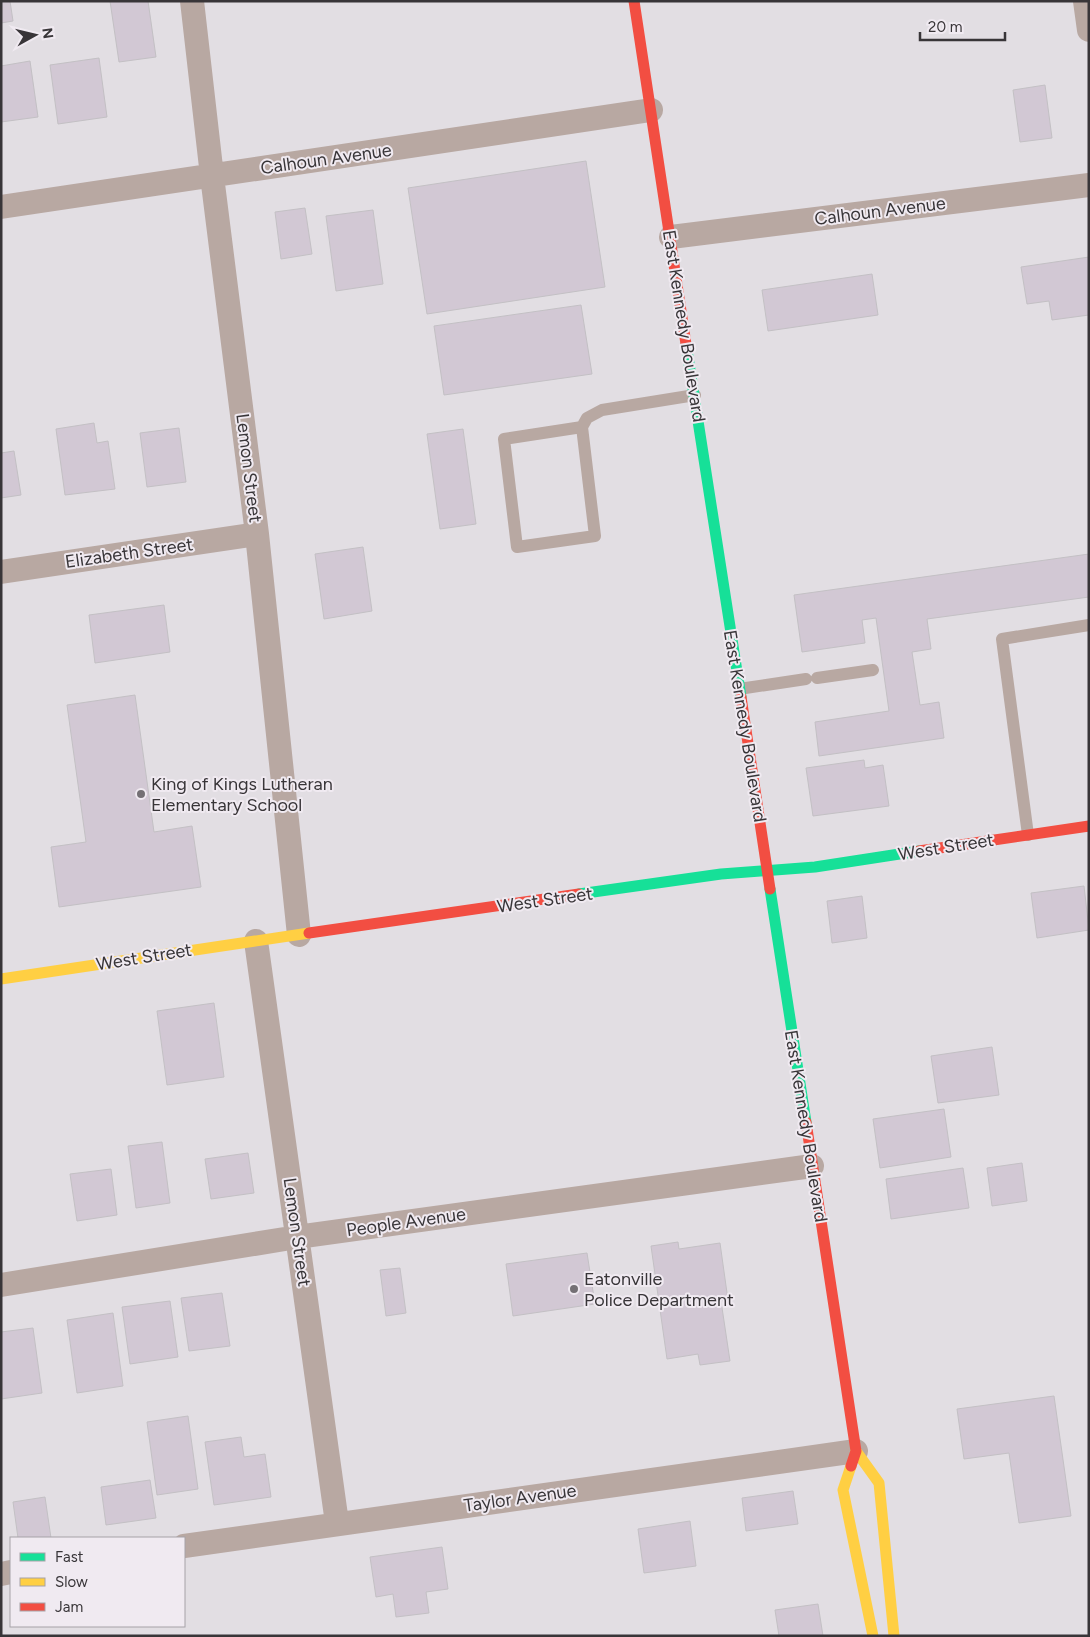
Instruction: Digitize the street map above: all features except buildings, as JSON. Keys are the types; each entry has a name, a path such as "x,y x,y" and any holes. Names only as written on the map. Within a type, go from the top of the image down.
{"main road":[{"name":"East Kennedy Boulevard","path":"634,1 856,1451 879,1483 894,1636"},
{"name":"West Street","path":"1,979 299,934 721,874 815,867 1089,826"},
{"name":"East Kennedy Boulevard","path":"856,1451 843,1490 873,1636"}],"street":[{"name":"Lemon Street","path":"192,1 257,534 299,934"},
{"path":"1085,1 1089,30"},
{"name":"Calhoun Avenue","path":"1,207 651,110"},
{"name":"Calhoun Avenue","path":"670,237 1089,185"},
{"name":"Elizabeth Street","path":"1,572 257,534"},
{"name":"Lemon Street","path":"256,941 337,1524"},
{"name":"People Avenue","path":"1,1285 297,1237 812,1166"},
{"name":"Taylor Avenue","path":"185,1546 856,1451"}],"lane":[{"path":"582,428 504,439 517,547 595,536 582,428 587,418 602,410 695,395"},
{"path":"1028,835 1002,639 1089,625"},
{"path":"739,689 873,670"}],"traffic: fast":[{"path":"686,344 741,697"},
{"path":"579,894 721,874 815,867 919,851"},
{"path":"770,889 806,1122"}],"traffic: slow":[{"path":"1,979 309,933"},
{"path":"856,1451 879,1483 894,1636"},
{"path":"851,1466 843,1490 873,1636"}],"traffic: jam":[{"path":"634,1 686,344"},
{"path":"741,697 770,889"},
{"path":"919,851 1089,826"},
{"path":"309,933 579,894"},
{"path":"806,1122 856,1451 851,1466"}],"place":[{"name":"King of Kings Lutheran Elementary School","path":"141,794"},
{"name":"Eatonville Police Department","path":"574,1289"}]}
